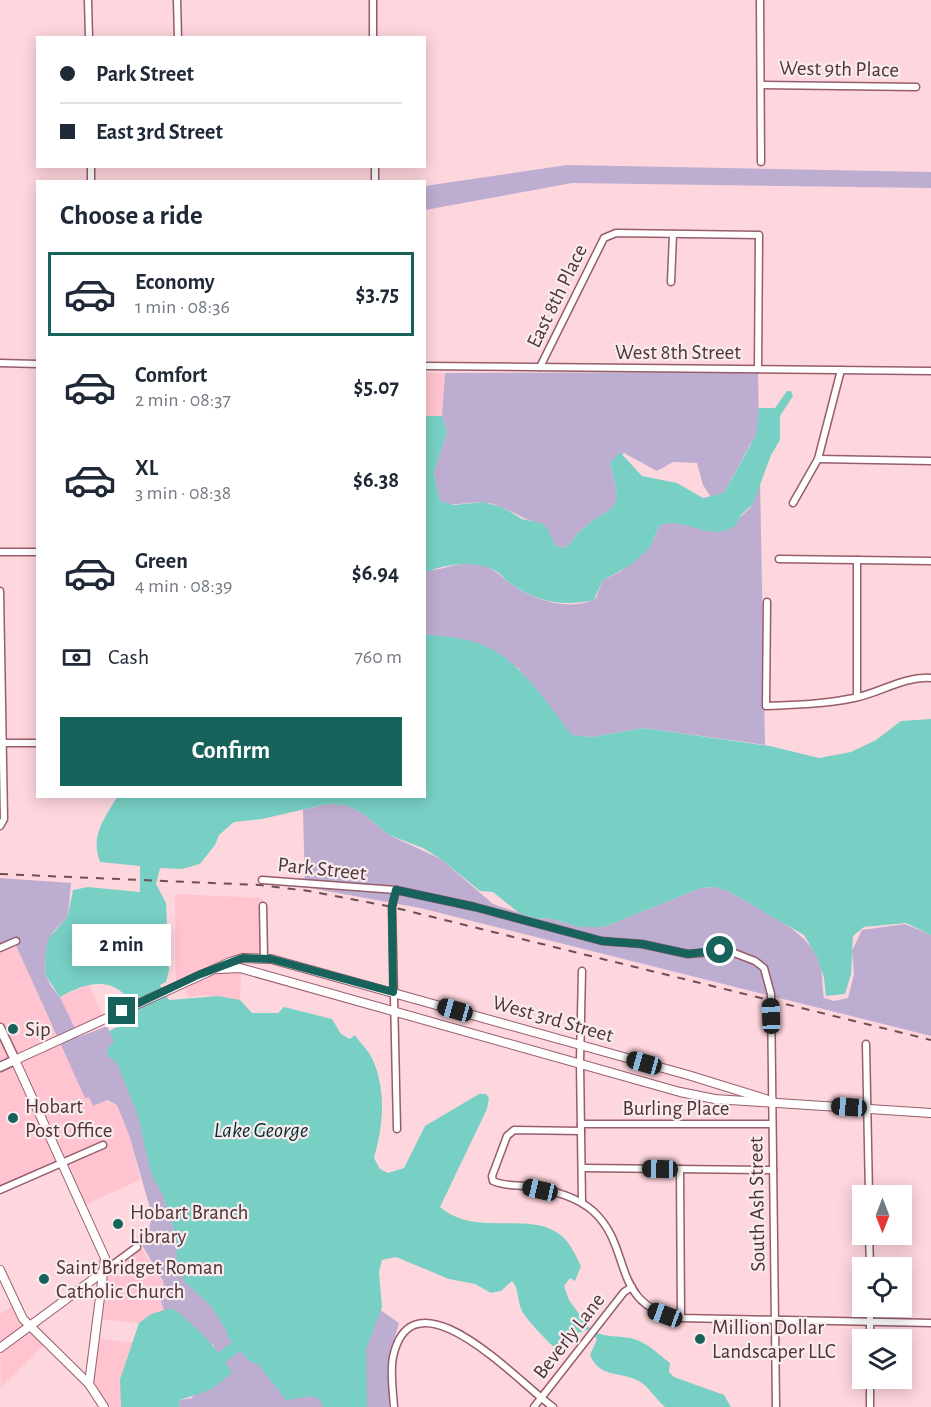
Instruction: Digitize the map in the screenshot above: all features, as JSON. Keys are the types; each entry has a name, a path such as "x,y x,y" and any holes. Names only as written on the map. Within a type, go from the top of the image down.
{"main road":[{"path":"0,1028 15,1060 0,1067"}],"street":[{"path":"88,0 89,36"},
{"path":"177,0 178,36"},
{"path":"373,0 373,36"},
{"path":"760,0 762,85 760,162"},
{"name":"West 9th Place","path":"762,85 916,87"},
{"name":"East 8th Place","path":"540,367 604,238 616,233 673,234"},
{"path":"671,282 673,234 759,235 758,369"},
{"path":"0,363 36,363"},
{"name":"West 8th Street","path":"426,366 931,371"},
{"path":"794,503 818,459 841,370"},
{"path":"818,459 931,461"},
{"path":"0,552 36,552"},
{"path":"779,559 931,561"},
{"path":"857,560 857,698"},
{"path":"0,591 2,822"},
{"path":"767,602 766,706 818,705 857,698 912,679 931,678"},
{"path":"2,743 36,743"},
{"name":"Park Street","path":"262,880 396,890 475,907 602,941 642,944 688,954 729,951 755,961 764,968 770,983 771,1000"},
{"path":"396,890 392,907 397,1129"},
{"path":"89,1384 105,1258 15,1060 243,958 264,958 263,906"},
{"path":"0,948 16,941"},
{"name":"West 3rd Street","path":"264,958 393,992 772,1101"},
{"name":"West 3rd Street","path":"217,969 240,968 715,1099 931,1113"},
{"path":"582,971 580,1045 582,1203 595,1213 606,1228 639,1300 651,1310 681,1318 931,1323"},
{"name":"South Ash Street","path":"771,1000 776,1407"},
{"path":"866,1044 869,1185"},
{"name":"Burling Place","path":"582,1203 545,1191 501,1185 493,1181 492,1176 507,1136 514,1130 772,1124"},
{"path":"0,1190 103,1145"},
{"path":"583,1168 773,1170"},
{"path":"680,1169 681,1318"},
{"path":"0,1348 137,1247"},
{"path":"0,1270 23,1319 89,1384 104,1407"},
{"name":"Beverly Lane","path":"534,1407 624,1292 632,1287"},
{"path":"870,1317 870,1329"},
{"path":"394,1407 393,1358 401,1336 412,1325 431,1323 460,1334 484,1347 553,1407"},
{"path":"870,1389 870,1407"}],"shaded area":[{"path":"567,165 931,172 931,188 572,183 426,210 426,186"},
{"path":"758,372 765,745 644,728 592,737 571,735 518,668 440,636 426,634 426,572 429,571 462,564 483,565 519,589 540,599 575,604 596,598 602,581 621,571 654,539 660,525 676,523 725,531 751,507 751,443 724,493 711,497 703,485 697,463 673,462 657,471 624,453 610,463 616,493 613,507 580,531 564,548 555,546 541,524 499,506 481,502 446,504 440,501 434,472 447,432 442,416 445,373"},
{"path":"426,373 445,373 442,416 426,416"},
{"path":"327,804 346,805 362,813 389,835 441,859 493,904 537,919 549,918 579,927 604,927 701,888 714,887 728,891 791,928 802,937 811,947 819,962 824,998 834,1001 848,998 854,974 852,951 862,930 905,924 931,935 931,1036 420,908 305,887 303,810"},
{"path":"0,878 71,883 68,916 53,932 45,958 46,976 60,997 79,1037 107,1026 114,1041 360,1347 376,1307 399,1323 389,1358 389,1407 179,1407 180,1400 192,1398 214,1346 173,1309 164,1311 161,1301 166,1296 163,1281 139,1240 148,1233 152,1215 129,1135 117,1105 107,1100 93,1106 89,1097 85,1098 14,941 0,946"},
{"path":"175,894 262,898 263,957 256,956 176,985"},
{"path":"14,940 58,1039 15,1058 0,1025 0,946"},
{"path":"241,969 240,1000 206,995 189,997 182,984 218,970"},
{"path":"89,985 104,1019 76,1031 60,997"},
{"path":"0,1030 60,1162 0,1190"},
{"path":"59,1041 89,1097 117,1105 129,1134 140,1180 82,1206 16,1060"},
{"path":"140,1246 163,1282 166,1296 161,1301 164,1311 151,1314 139,1323 98,1319 104,1273"},
{"path":"15,1304 29,1326 0,1347 0,1314"},
{"path":"30,1327 46,1343 1,1388 0,1349"},
{"path":"96,1338 132,1343 126,1359 121,1407 106,1407 90,1384"}],"water":[{"path":"787,391 791,391 793,396 780,416 780,440 771,455 753,504 741,515 736,525 718,532 679,524 660,525 650,547 632,564 602,581 594,600 561,603 540,599 520,589 495,570 484,566 449,565 426,573 426,416 442,416 447,432 434,472 440,501 454,505 483,502 502,507 522,519 541,523 548,529 555,546 564,548 580,531 613,507 616,493 610,463 620,452 642,476 677,483 703,498 724,493 756,435 759,408 775,408"},
{"name":"Lake George","path":"426,634 454,638 487,647 516,667 540,693 572,735 592,737 644,728 770,746 819,758 851,752 876,740 901,721 931,719 931,935 906,923 864,927 853,936 851,974 845,994 826,996 824,978 817,957 804,935 728,891 714,887 701,888 604,927 579,927 549,918 537,919 519,913 493,892 480,891 441,859 423,848 389,835 362,813 346,805 327,804 262,819 234,822 219,835 215,845 200,864 182,869 160,868 156,884 166,903 169,970 166,982 160,985 169,1000 218,996 240,1000 252,1013 278,1013 284,1007 332,1019 341,1034 350,1039 355,1035 372,1058 377,1070 382,1108 380,1133 374,1158 380,1169 388,1173 404,1168 425,1126 479,1094 486,1094 489,1098 487,1109 440,1207 455,1216 471,1221 521,1223 551,1229 567,1241 581,1266 575,1281 570,1278 564,1286 569,1300 590,1329 578,1333 564,1346 553,1346 524,1314 512,1281 501,1291 491,1293 475,1284 449,1279 396,1257 382,1260 379,1272 382,1307 366,1349 367,1407 323,1407 320,1400 313,1396 286,1400 259,1365 248,1360 227,1336 227,1331 211,1306 185,1282 177,1260 176,1236 164,1198 151,1173 138,1116 117,1063 107,1055 108,1048 114,1041 109,1031 134,1019 136,1012 129,1000 121,992 104,984 83,987 60,997 46,976 45,959 48,939 68,916 73,890 88,887 140,892 140,866 100,862 97,853 98,836 107,813 116,798 426,798"},
{"path":"173,1309 198,1330 213,1346 232,1373 210,1390 180,1400 179,1407 121,1407 120,1379 139,1323 151,1314"},
{"path":"597,1333 630,1338 652,1348 670,1363 669,1372 674,1377 724,1395 731,1407 665,1407 642,1383 606,1371 594,1363 590,1355 597,1339 594,1336"}],"waterway":[{"path":"209,1367 237,1346"}],"railway":[{"path":"0,874 259,885 309,891 392,907 931,1040"}],"place":[{"name":"Sip","path":"13,1029"},
{"name":"Hobart Post Office","path":"13,1118"},
{"name":"Hobart Branch Library","path":"118,1224"},
{"name":"Saint Bridget Roman Catholic Church","path":"44,1279"},
{"name":"Million Dollar Landscaper LLC","path":"700,1339"}],"route":[{"path":"122,1011 198,975 243,958 271,959 393,992 392,907 396,890 475,907 602,941 642,944 688,954 720,950"}]}
